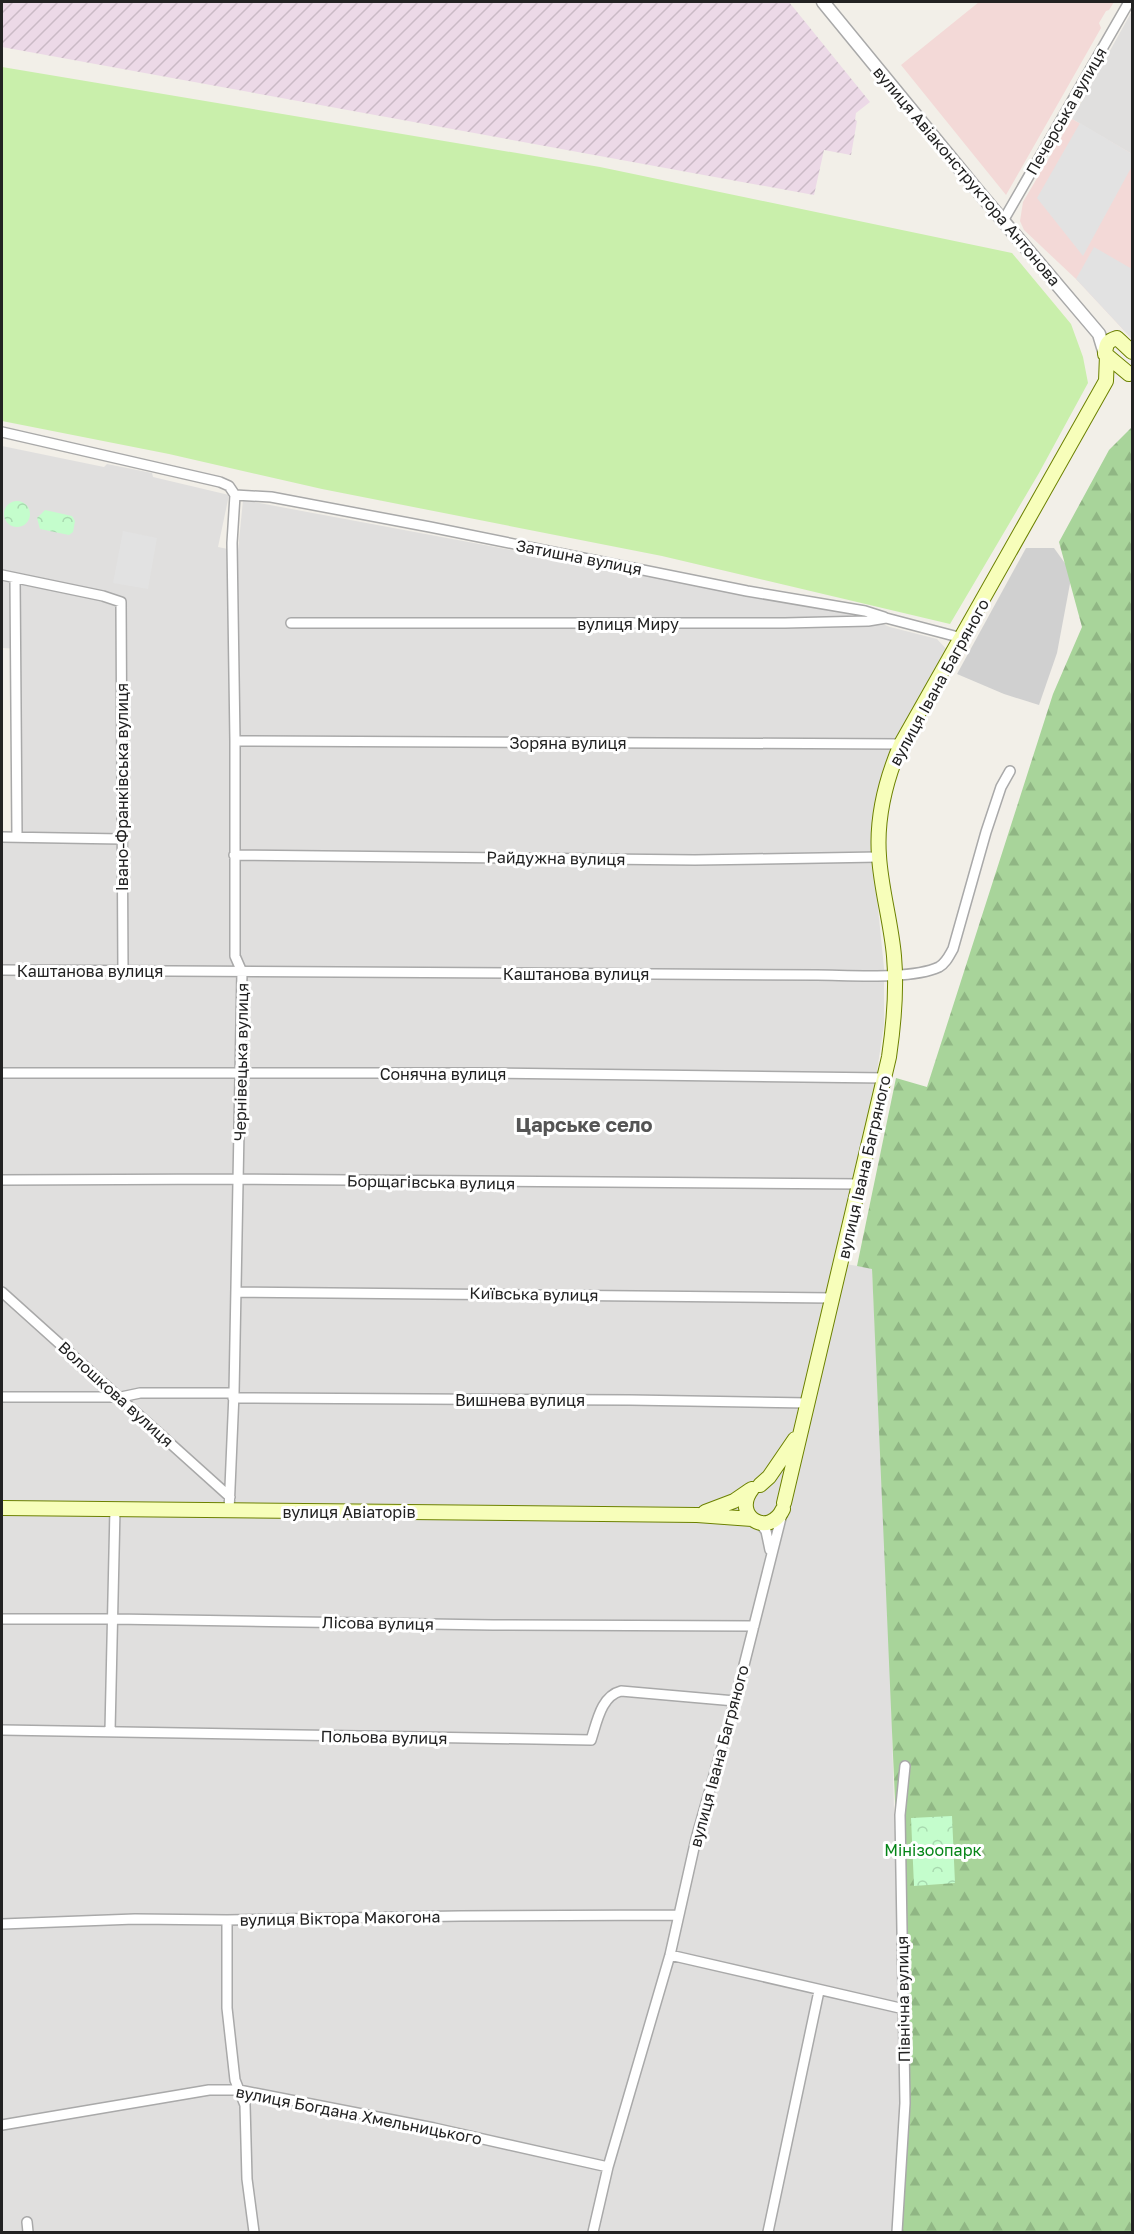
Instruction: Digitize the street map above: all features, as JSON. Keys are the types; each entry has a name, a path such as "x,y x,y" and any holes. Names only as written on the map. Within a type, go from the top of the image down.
{"main road":[{"path":"1131,375 1106,354 1106,345 1109,340 1117,338 1132,352"},
{"name":"вулиця Івана Багряного","path":"783,1506 861,1184 885,1078 893,1028 894,956 879,857 878,834 884,791 901,744 1106,381 1106,354"},
{"path":"1106,381 1131,375"},
{"name":"вулиця Івана Багряного","path":"756,1487 769,1477 800,1432"},
{"path":"769,1485 782,1495 783,1506 774,1521 755,1521 747,1512 745,1504 747,1496 756,1487 769,1485"},
{"name":"вулиця Авіаторів","path":"697,1515 734,1501 756,1487"},
{"name":"вулиця Авіаторів","path":"2,1508 697,1515 755,1521"}],"street":[{"name":"вулиця Авіаконструктора Антонова","path":"823,2 1099,334 1106,354"},
{"name":"Печерська вулиця","path":"1003,221 1129,2"},
{"path":"1099,334 1117,338"},
{"path":"2,432 220,482 229,486 235,495"},
{"name":"Затишна вулиця","path":"235,495 271,497 430,527 747,591 864,611 886,618"},
{"name":"Чернівецька вулиця","path":"229,1511 242,972 235,956 232,543 235,495"},
{"path":"2,575 15,578 17,837"},
{"name":"Івано-Франківська вулиця","path":"15,578 121,602 123,971"},
{"name":"вулиця Миру","path":"291,623 774,623 868,621 886,618 962,638"},
{"name":"Зоряна вулиця","path":"235,741 901,744"},
{"name":"Каштанова вулиця","path":"2,970 895,975 922,972 940,966 948,959 953,949 993,810 1001,787 1010,771"},
{"path":"2,837 122,839"},
{"name":"Райдужна вулиця","path":"234,855 695,860 879,857"},
{"name":"Сонячна вулиця","path":"2,1073 483,1073 885,1078"},
{"name":"Борщагівська вулиця","path":"2,1180 238,1179 861,1184"},
{"name":"Волошкова вулиця","path":"2,1292 230,1497"},
{"name":"Київська вулиця","path":"236,1292 832,1298"},
{"name":"Вишнева вулиця","path":"2,1397 121,1397 140,1393 807,1403"},
{"name":"вулиця Івана Багряного","path":"593,2232 608,2167 670,1955 696,1839 735,1701 783,1506"},
{"path":"110,1731 115,1509"},
{"name":"вулиця Івана Багряного","path":"755,1521 766,1531 771,1558"},
{"name":"Лісова вулиця","path":"2,1619 754,1626"},
{"name":"Польова вулиця","path":"2,1730 591,1740 606,1700 613,1693 621,1691 735,1701"},
{"name":"Північна вулиця","path":"897,2232 905,2103 900,1813 905,1766"},
{"name":"вулиця Віктора Макогона","path":"2,1924 135,1919 678,1915"},
{"path":"227,1920 227,2008 235,2080 245,2105 247,2179 255,2232"},
{"path":"670,1955 904,2009"},
{"path":"768,2232 819,1991"},
{"name":"вулиця Богдана Хмельницького","path":"2,2125 209,2090 239,2090 434,2128 608,2167"},
{"path":"27,2222 28,2232"}],"shaded area":[{"path":"2,2 789,2 870,102 856,113 855,120 857,121 851,155 824,150 814,195 2,47"},
{"path":"979,2 1114,2 1099,23 1101,28 1006,195 901,65"},
{"path":"1132,11 1132,154 1072,119"},
{"path":"1072,119 1132,154 1132,339 1076,279 1024,230 1020,221 1023,202"},
{"path":"1080,123 1132,154 1132,166 1083,256 1037,198"},
{"path":"1094,247 1132,269 1132,339 1076,279"},
{"path":"2,446 104,467 107,464 152,473 153,477 229,495 218,547 238,551 243,500 861,615 890,627 937,639 949,652 885,771 874,813 874,868 884,968 884,1024 874,1092 837,1263 872,1268 890,1639 901,2112 893,2232 2,2232 2,843 21,842 22,828 20,649 2,648"},
{"path":"123,531 157,538 148,589 113,583"},
{"path":"1026,548 1054,548 1072,573 1057,653 1039,705 1004,694 957,674"}],"green space":[{"path":"2,67 600,167 1012,253 1071,324 1083,357 1088,383 1039,473 950,624 662,556 322,489 169,454 2,421"},
{"path":"1132,427 1132,2232 897,2232 904,2009 872,1269 857,1266 896,1078 927,1087 1053,694 1082,627 1059,542 1109,450"},
{"path":"17,501 26,505 30,514 26,523 17,527 8,523 4,514 8,505"},
{"path":"45,510 72,516 75,521 73,532 69,535 40,529 37,518"},
{"name":"Мінізоопарк","path":"952,1816 955,1883 914,1886 911,1818"}],"district":[{"name":"Царське село","path":"584,1125"}]}
